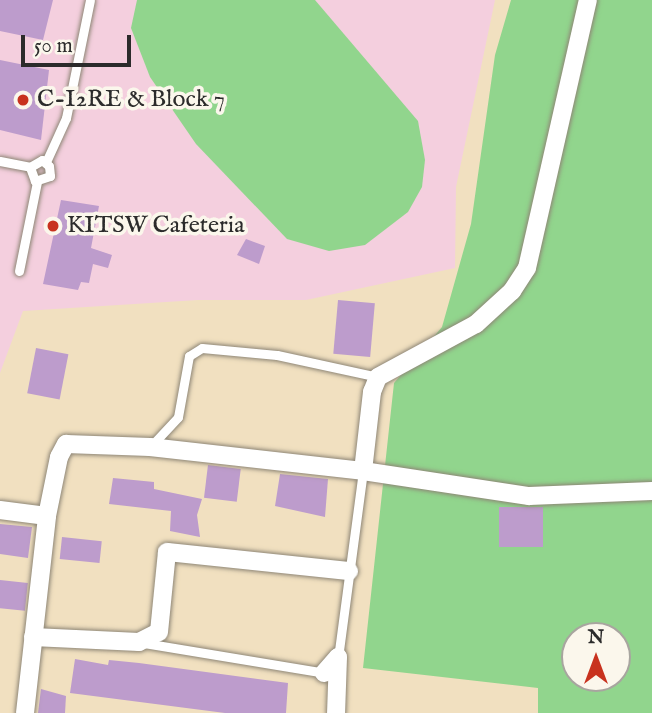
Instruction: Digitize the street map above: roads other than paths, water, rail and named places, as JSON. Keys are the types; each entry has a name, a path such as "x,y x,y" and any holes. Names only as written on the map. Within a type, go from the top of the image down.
{"street":[{"path":"363,471 372,392 378,377 476,324 512,291 527,268 589,0"},
{"path":"25,713 47,516 59,457 66,444 150,447 363,471 529,496 652,491"},
{"path":"0,510 47,516"},
{"path":"33,637 139,642 159,632 167,552 349,571"},
{"path":"324,673 338,657"},
{"path":"336,713 338,657"}],"lane":[{"path":"37,182 50,176 46,162 66,118 90,0"},
{"path":"0,161 30,167"},
{"path":"37,182 30,176 30,167 37,161 46,162"},
{"path":"19,271 37,182"},
{"path":"150,447 178,417 189,356 202,348 277,355 378,377"},
{"path":"338,657 363,471"},
{"path":"139,642 324,673"}],"place":[{"name":"C-I2RE & Block 7","path":"23,100"},
{"name":"KITSW Cafeteria","path":"53,226"}]}
